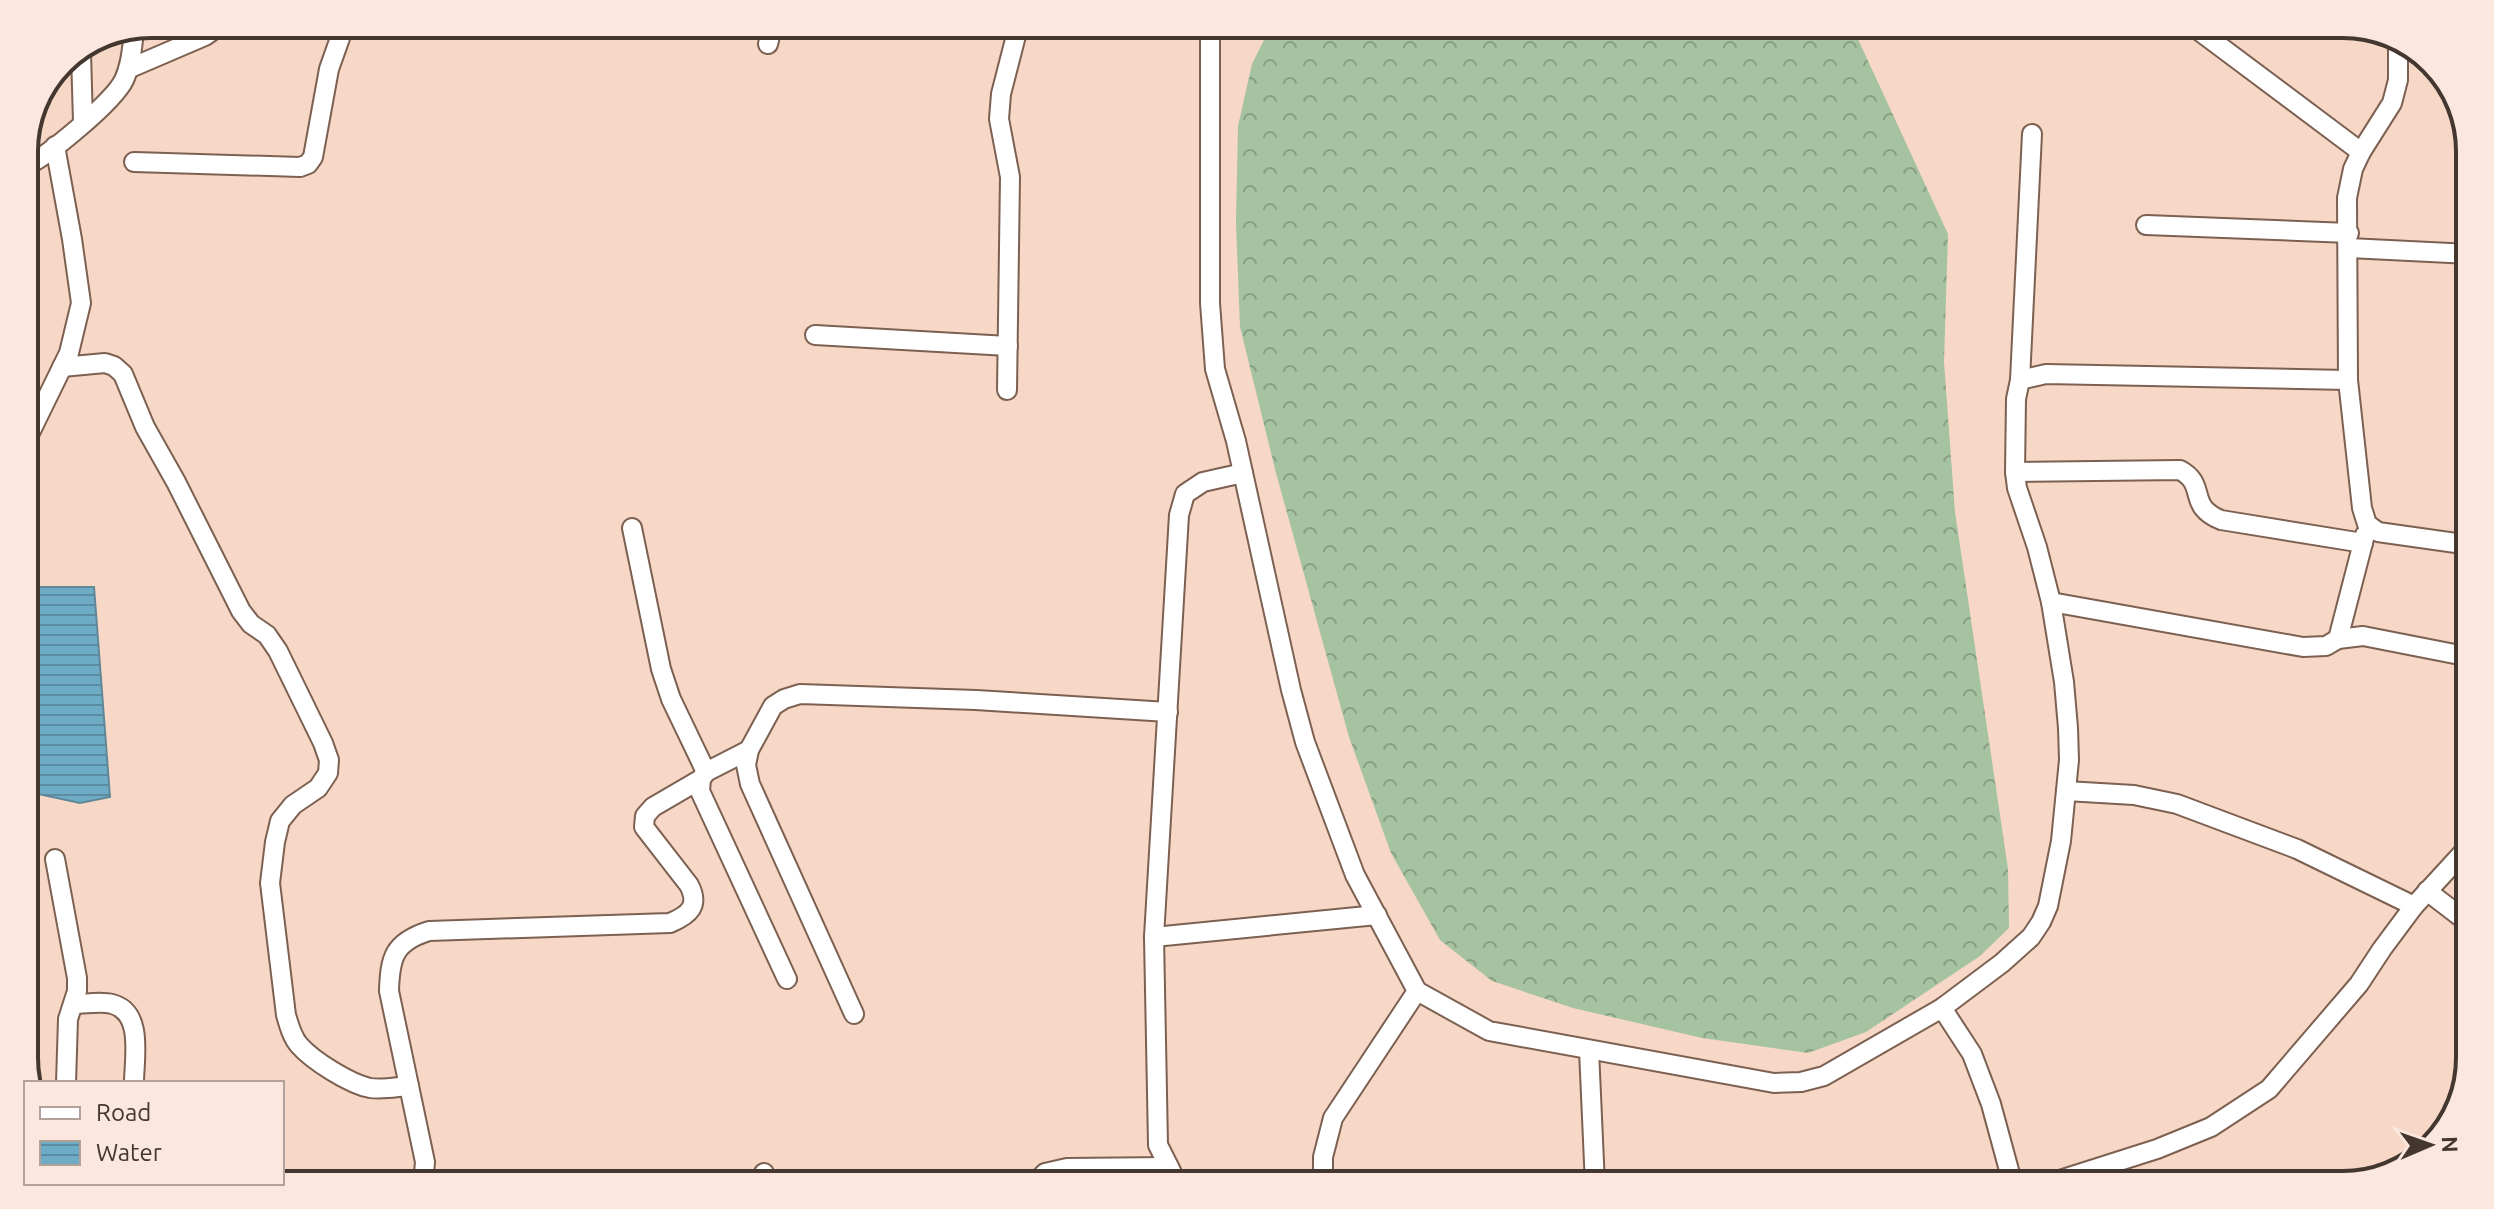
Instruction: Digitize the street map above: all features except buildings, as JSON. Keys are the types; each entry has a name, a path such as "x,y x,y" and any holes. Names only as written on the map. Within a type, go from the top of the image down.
{"street":[{"path":"128,69 200,38"},
{"path":"134,162 300,167 308,164 317,143 329,69 340,38"},
{"path":"768,44 770,38"},
{"path":"1007,390 1010,177 999,119 1001,94 1015,38"},
{"path":"1210,38 1210,303 1215,369 1243,473 1305,742 1355,875 1417,991 1489,1031 1774,1083 1801,1082 1824,1076 1942,1008 2031,937 2048,906 2061,841 2068,728 2051,602 2015,472 2016,399 2020,380 2032,134"},
{"path":"2209,38 2361,152"},
{"path":"38,158 76,131 114,95 128,69 133,40"},
{"path":"2338,639 2367,524 2362,508 2348,380 2347,198 2353,169 2361,152 2392,103 2398,80 2398,53"},
{"path":"81,63 83,122"},
{"path":"38,416 69,353 81,303 55,146"},
{"path":"2146,225 2349,240 2456,252"},
{"path":"815,335 1008,346"},
{"path":"62,367 105,363 123,374 145,427 241,611 251,624 267,635 278,651 329,760 328,773 318,788 293,805 280,821 275,842 270,883 286,1015 291,1031 298,1044 348,1080 379,1089 409,1086"},
{"path":"2020,380 2046,374 2348,380"},
{"path":"2015,472 2180,470 2190,475 2195,483 2200,505 2208,515 2221,520 2363,543"},
{"path":"1171,1171 1158,1145 1154,937 1179,515 1185,494 1203,482 1243,473"},
{"path":"2367,524 2378,532 2456,543"},
{"path":"632,528 661,669 704,776 700,791 787,979"},
{"path":"2051,602 2303,647 2326,646 2338,639 2363,636 2456,654"},
{"path":"854,1014 750,784 746,765 749,750 773,706 800,694 976,700 1168,712"},
{"path":"425,1171 389,991 390,966 398,948 412,936 429,931 670,923 686,916 694,905 694,895 644,827 645,816 653,807 749,750"},
{"path":"2066,791 2134,795 2177,804 2297,849 2414,906"},
{"path":"55,859 77,978 74,1004 68,1019 66,1081"},
{"path":"2088,1171 2157,1149 2211,1127 2269,1089 2359,984 2414,906 2456,860"},
{"path":"2427,891 2456,913"},
{"path":"1154,937 1377,915"},
{"path":"1323,1171 1323,1157 1333,1118 1417,991"},
{"path":"74,1004 113,1004 128,1013 134,1026 134,1081"},
{"path":"1942,1008 1972,1054 1991,1104 2009,1171"},
{"path":"1589,1050 1594,1171"},
{"path":"1140,1171 1169,1167"},
{"path":"1054,1171 1067,1168 1081,1171"}],"green space":[{"path":"1265,38 1857,38 1948,234 1944,362 1955,512 2008,869 2009,928 1980,956 1866,1032 1808,1053 1702,1038 1573,1008 1492,981 1440,940 1391,853 1349,737 1276,473 1240,327 1236,223 1238,126 1252,64"}],"water":[{"path":"38,587 94,587 110,797 80,803 38,794"}]}
